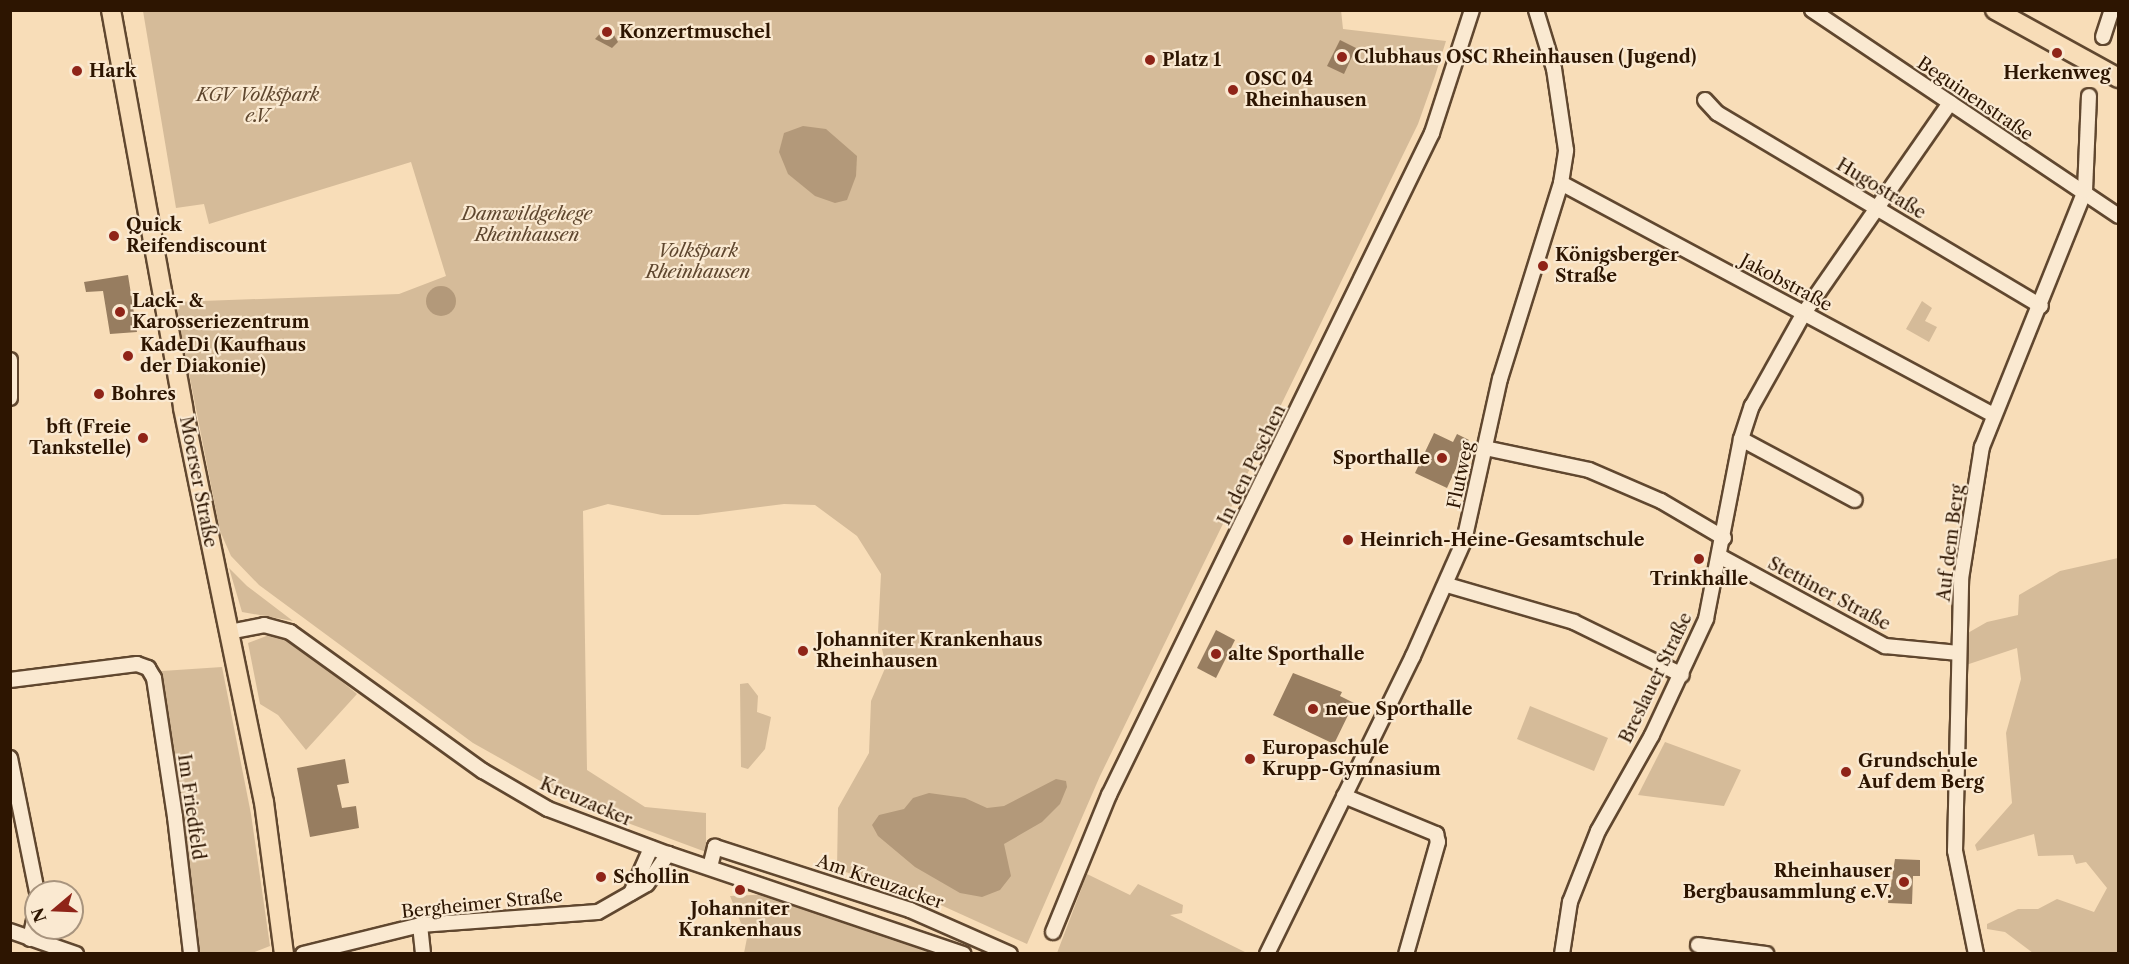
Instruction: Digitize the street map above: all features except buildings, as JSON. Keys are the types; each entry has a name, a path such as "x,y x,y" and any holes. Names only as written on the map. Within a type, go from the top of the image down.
{"main road":[{"name":"Moerser Straße","path":"111,10 229,632 264,802 284,954"},
{"path":"1995,10 2118,78"}],"street":[{"name":"In den Peschen","path":"1053,932 1109,795 1432,133 1472,10"},
{"name":"Flutweg","path":"1267,954 1447,585 1467,530 1502,370 1561,183 1566,150 1563,112 1536,10"},
{"name":"Beguinenstraße","path":"1812,10 2068,185 2085,191 2118,216"},
{"path":"2103,37 2112,10"},
{"path":"2085,191 2088,96"},
{"name":"Hugostraße","path":"1705,100 1717,113 2041,306"},
{"name":"Breslauer Straße","path":"1562,954 1570,902 1598,831 1682,675 1706,620 1721,557 1741,440 1752,406 1804,313 1950,104"},
{"name":"Jakobstraße","path":"1561,183 1994,415"},
{"name":"Auf dem Berg","path":"1976,954 1955,851 1961,579 1982,447 2041,306 2085,191"},
{"path":"10,360 10,398"},
{"path":"1741,440 1855,500"},
{"path":"1485,448 1589,470 1661,501 1724,538"},
{"name":"Stettiner Straße","path":"1721,557 1885,646 1959,653"},
{"path":"1447,585 1574,622 1682,675"},
{"name":"Kreuzacker","path":"229,632 264,625 290,632 483,771 548,809 668,854 964,954"},
{"name":"Im Friedfeld","path":"10,680 137,664 148,668 154,678 175,817 191,954"},
{"path":"10,758 35,880"},
{"path":"1344,796 1436,834 1438,842 1406,954"},
{"name":"Am Kreuzacker","path":"710,867 715,847 910,910 1010,954"},
{"path":"628,899 651,848"},
{"path":"728,873 735,853"},
{"name":"Bergheimer Straße","path":"303,954 420,925 598,912 628,899 648,884 668,854"},
{"path":"420,925 423,954"},
{"path":"10,931 24,937"},
{"path":"33,940 76,954"},
{"path":"1698,945 1766,954"}],"green space":[{"name":"Volkspark Rheinhausen","path":"1341,10 1343,29 1446,41 1435,76 1418,124 1100,776 1027,944 934,902 837,869 838,808 869,753 871,701 886,666 878,632 881,574 857,536 815,505 784,504 698,515 662,515 608,504 583,511 587,770 645,807 706,813 706,852 590,809 473,743 259,585 231,556 220,531 175,302 399,294 446,276 411,162 209,224 204,204 176,208 143,11"},
{"path":"1922,301 1932,308 1925,321 1937,327 1929,342 1906,329"},
{"path":"2118,558 2118,953 2033,953 2005,932 1987,929 1987,924 2018,909 2038,909 2057,899 2094,912 2107,888 2086,862 2076,864 2073,855 2038,856 2034,834 1977,851 1975,845 2012,803 2006,733 2021,679 2017,648 1966,665 1966,634 1987,622 2018,615 2019,595 2060,571"},
{"path":"229,568 247,586 293,621 242,612"},
{"path":"269,635 292,641 357,694 306,750 278,715 260,704 248,643"},
{"path":"222,667 251,814 270,946 252,953 198,953 162,671"},
{"path":"748,683 758,696 757,712 771,717 765,749 748,769 741,767 740,684"},
{"path":"1530,706 1608,738 1594,771 1517,739"},
{"path":"1665,742 1741,770 1724,806 1638,795"},
{"path":"1087,874 1130,895 1138,884 1183,905 1182,913 1170,915 1247,953 1057,953"},
{"path":"773,894 948,953 744,953 747,938 730,896"}],"shaded area":[{"path":"803,126 826,129 857,156 856,176 847,200 835,203 815,196 788,174 779,152 784,133"},
{"path":"441,286 452,290 456,301 452,312 441,316 430,312 426,301 430,290"},
{"path":"1056,779 1066,781 1067,787 1060,804 1042,822 1004,844 1011,876 1000,890 982,897 960,893 915,867 878,836 872,825 879,815 904,809 913,798 929,793 965,798 987,808 1004,806"}],"place":[{"name":"Konzertmuschel","path":"607,32"},
{"name":"Herkenweg","path":"2057,53"},
{"name":"Clubhaus OSC Rheinhausen (Jugend)","path":"1342,57"},
{"name":"Platz 1","path":"1150,60"},
{"name":"Hark","path":"77,71"},
{"name":"OSC 04 Rheinhausen","path":"1233,90"},
{"name":"Quick Reifendiscount","path":"114,236"},
{"name":"Königsberger Straße","path":"1543,266"},
{"name":"Lack- & Karosseriezentrum","path":"120,312"},
{"name":"KadeDi (Kaufhaus der Diakonie)","path":"128,356"},
{"name":"Bohres","path":"99,394"},
{"name":"bft (Freie Tankstelle)","path":"143,438"},
{"name":"Sporthalle","path":"1442,458"},
{"name":"Heinrich-Heine-Gesamtschule","path":"1348,540"},
{"name":"Trinkhalle","path":"1699,559"},
{"name":"Johanniter Krankenhaus Rheinhausen","path":"803,651"},
{"name":"alte Sporthalle","path":"1216,654"},
{"name":"neue Sporthalle","path":"1313,709"},
{"name":"Europaschule Krupp-Gymnasium","path":"1250,759"},
{"name":"Grundschule Auf dem Berg","path":"1846,772"},
{"name":"Schollin","path":"601,877"},
{"name":"Rheinhauser Bergbausammlung e.V.","path":"1904,882"},
{"name":"Johanniter Krankenhaus","path":"740,890"}],"park label":[{"name":"KGV Volkspark e.V.","path":"258,106"},
{"name":"Damwildgehege Rheinhausen","path":"527,225"}]}
